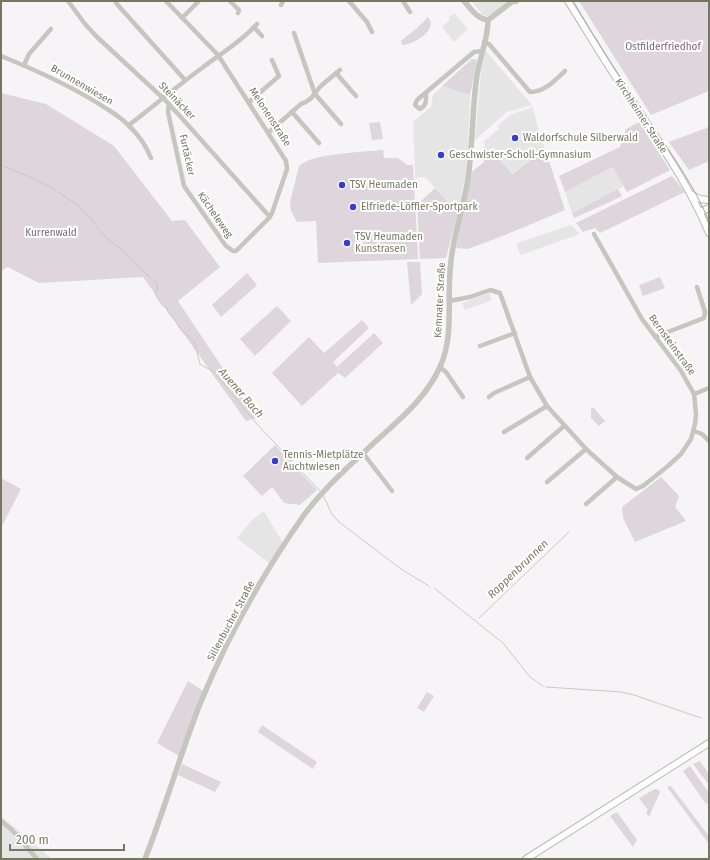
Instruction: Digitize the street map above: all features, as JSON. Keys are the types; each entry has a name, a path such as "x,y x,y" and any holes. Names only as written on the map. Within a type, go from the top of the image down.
{"main road":[{"name":"Kirchheimer Straße","path":"568,1 691,194 709,233"},
{"path":"691,194 700,199 709,201"},
{"path":"699,210 709,201"},
{"path":"699,210 709,208"},
{"path":"526,859 709,743"}],"street":[{"name":"Steinäcker","path":"68,1 96,36 169,104 270,217"},
{"name":"Melonenstraße","path":"166,1 218,55 285,157 287,165 270,217 243,245 234,252"},
{"path":"182,18 199,1"},
{"path":"230,1 239,10 238,13"},
{"path":"349,1 367,22 372,32"},
{"path":"403,1 410,12"},
{"path":"464,1 478,16 488,20 515,1"},
{"path":"116,3 185,80"},
{"name":"Kemnater Straße","path":"392,427 430,385 440,367 447,347 449,335 449,279 451,259 466,192 472,145 475,90 488,20"},
{"path":"129,124 164,99 185,80 218,55 242,39 255,26 262,36"},
{"path":"24,65 28,54 50,29"},
{"path":"294,33 315,94 341,124"},
{"path":"484,42 488,44 530,94 544,89 566,71"},
{"path":"426,93 474,52 482,51"},
{"name":"Brunnenwiesen","path":"1,56 45,74 83,94 129,124 146,147 151,158"},
{"path":"249,102 279,76 272,60"},
{"path":"269,132 301,104 306,103 318,89 338,72 356,96"},
{"name":"Furtäcker","path":"169,104 168,112 184,186"},
{"path":"292,112 319,143"},
{"name":"Kächeleweg","path":"184,186 226,246 234,252"},
{"name":"Bernsteinstraße","path":"449,301 470,297 490,290 500,293 530,377 547,406 586,449 617,477 636,489 643,486 681,454 687,445 694,431 696,414 694,394 681,371 632,304 622,283 594,234"},
{"path":"655,337 704,318 705,312 697,287"},
{"path":"480,346 515,333"},
{"path":"440,367 446,372 463,397"},
{"path":"489,397 494,393 530,377"},
{"path":"694,394 709,388"},
{"path":"504,432 547,406"},
{"path":"527,458 564,426"},
{"name":"Sillenbucher Straße","path":"145,859 167,801 200,705 221,658 262,582 298,525 322,493 339,474 392,427"},
{"path":"694,431 702,434 709,441"},
{"path":"547,482 586,449"},
{"path":"363,453 392,491"},
{"path":"586,504 617,477"},
{"path":"1,821 12,830 36,859"}],"shaded area":[{"path":"471,1 508,1 492,14 485,17"},
{"path":"454,13 468,29 454,42 442,27 450,20 449,17"},
{"path":"486,51 532,105 507,112 475,140 481,71"},
{"name":"Geschwister-Scholl-Gymnasium","path":"442,86 470,95 465,176 458,213 425,177 415,178 413,122 431,107 433,95"},
{"name":"Waldorfschule Silberwald","path":"533,107 539,133 545,149 511,174 498,158 484,157 485,144 483,142 499,129 497,126 510,115"},
{"path":"614,167 624,186 572,213 565,192"},
{"path":"571,225 580,234 521,255 517,247 517,243"},
{"path":"489,293 492,300 465,310 462,303"},
{"path":"264,511 283,543 270,564 237,538 252,520"},
{"path":"1,816 52,859 1,859"}],"green space":[{"name":"Ostfilderfriedhof","path":"579,1 707,1 709,6 709,91 651,115"},
{"path":"428,17 430,27 428,32 418,40 402,45 401,41"},
{"path":"472,59 477,60 470,95 442,86"},
{"name":"Kurrenwald","path":"1,93 46,104 114,146 172,221 185,220 220,267 178,301 256,418 246,421 143,277 39,283 8,267 1,271"},
{"path":"380,122 383,139 372,140 369,123"},
{"path":"639,122 670,170 627,192 613,167 565,192 559,176 620,147 626,129"},
{"path":"709,127 709,161 689,170 669,142"},
{"path":"545,149 565,210 468,249 456,248 469,174 484,162 484,157 498,158 512,174"},
{"name":"Elfriede-Löffler-Sportpark","path":"383,150 384,158 398,158 407,165 413,165 418,259 318,263 316,221 297,222 291,211 290,202 299,166 315,158"},
{"path":"672,176 685,192 600,233 595,228 583,232 576,223 580,221"},
{"path":"435,188 458,213 446,258 420,259 417,205"},
{"path":"618,189 622,196 574,218 572,213"},
{"path":"407,262 420,262 422,294 411,305"},
{"path":"247,273 257,285 221,317 212,305"},
{"path":"660,277 665,288 643,296 639,285"},
{"path":"277,306 291,321 255,356 240,339"},
{"path":"362,320 369,328 333,362 337,367 374,333 383,343 345,378 338,373 302,406 272,373 309,337 324,353"},
{"path":"593,407 605,421 599,426 591,418 591,409"},
{"name":"Tennis-Mietplätze Auchtwiesen","path":"275,445 317,490 300,505 284,503 272,487 262,496 243,476"},
{"path":"661,477 679,496 675,507 686,521 635,542 623,518 622,507"},
{"path":"1,478 21,489 1,528"},
{"path":"188,681 203,691 179,756 157,743"},
{"path":"427,692 434,696 424,712 417,708"},
{"path":"262,725 317,762 313,769 258,732"},
{"path":"700,761 709,774 709,785 693,764"},
{"path":"182,764 221,782 215,792 178,775"},
{"path":"690,766 709,793 709,802 706,804 683,771"},
{"path":"671,786 709,836 709,844 667,787"},
{"path":"655,789 659,790 660,792 649,817 646,812 648,810 639,798"},
{"path":"617,812 637,840 633,847 610,816"}],"waterway":[{"name":"Auener Bach","path":"1,165 50,187 76,204 86,213 107,239 125,252 157,283 158,288 155,294 162,305 168,309 168,312 181,330 194,341 200,364 214,372 256,423 320,491"},
{"name":"Auener Bach","path":"323,495 332,514 339,522 401,569 429,586"},
{"name":"Rappenbrunnen","path":"479,618 569,532"},
{"path":"434,588 503,643 530,677 543,686"},
{"path":"546,687 621,692 701,718"}],"tram line":[{"path":"573,1 610,62 682,170 709,221"}],"place":[{"name":"Waldorfschule Silberwald","path":"515,138"},
{"name":"Geschwister-Scholl-Gymnasium","path":"441,155"},
{"name":"TSV Heumaden","path":"342,185"},
{"name":"Elfriede-Löffler-Sportpark","path":"353,207"},
{"name":"TSV Heumaden Kunstrasen","path":"347,243"},
{"name":"Tennis-Mietplätze Auchtwiesen","path":"275,461"}]}
